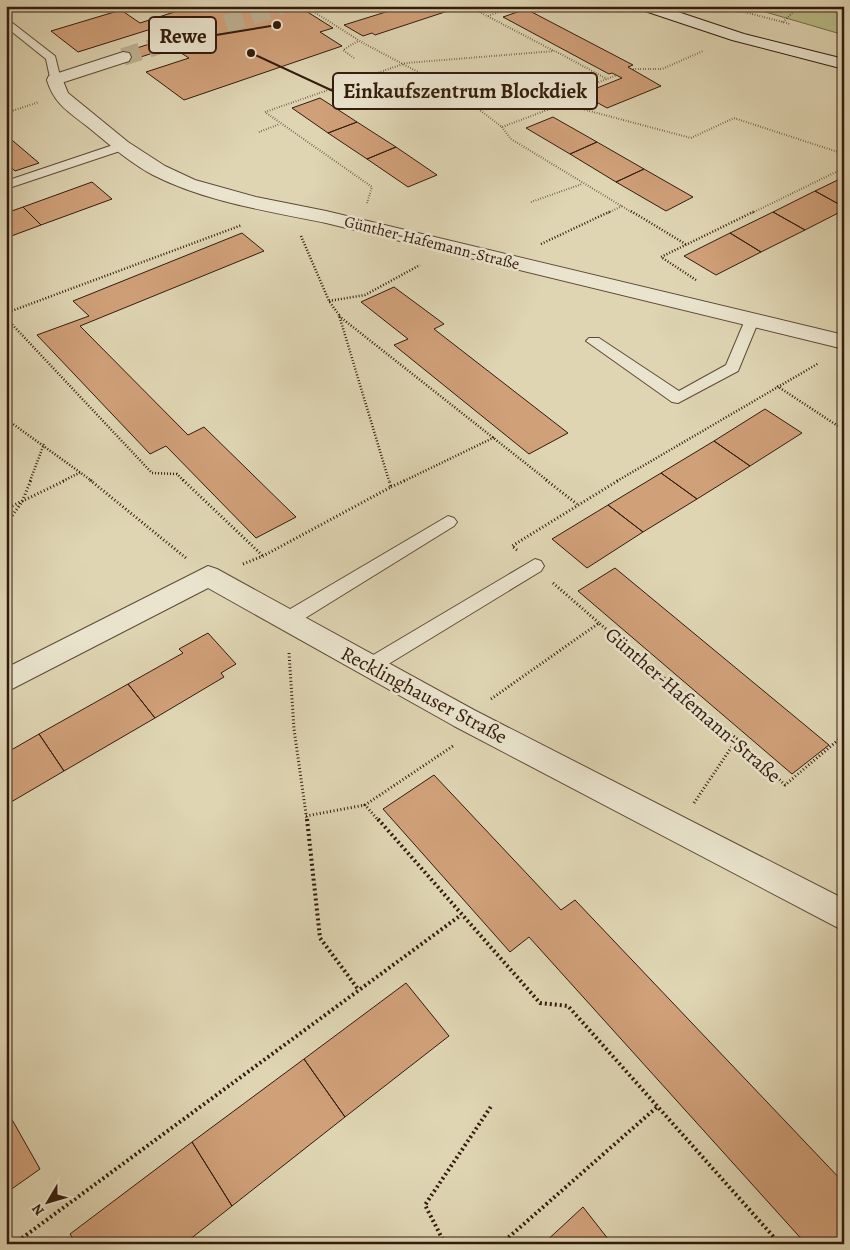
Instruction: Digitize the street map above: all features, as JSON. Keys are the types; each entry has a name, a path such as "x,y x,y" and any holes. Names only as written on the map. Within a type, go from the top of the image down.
{"street":[{"path":"644,6 738,37 844,64"},
{"path":"688,6 778,34 844,50"},
{"path":"58,87 123,57"},
{"name":"Günther-Hafemann-Straße","path":"58,87 122,146 158,170 188,184 284,209 354,224 844,342"},
{"path":"6,681 208,576"},
{"name":"Recklinghauser Straße","path":"208,576 473,722 844,916"}],"lane":[{"path":"6,9 14,6"},
{"path":"6,21 52,58 58,87"},
{"path":"6,185 122,146"},
{"path":"594,341 678,398 733,368 752,320"},
{"path":"287,620 448,522"},
{"path":"370,666 535,566"}],"path":[{"path":"468,6 607,79"},
{"path":"488,16 515,6"},
{"path":"732,8 783,22 799,6"},
{"path":"311,10 358,40 406,63 484,110 502,127 511,139 687,245"},
{"path":"354,58 343,50 358,40"},
{"path":"633,69 662,69 706,49"},
{"path":"354,224 364,212 372,187 265,112 406,63 555,51"},
{"path":"563,104 564,96 617,75"},
{"path":"6,113 58,87"},
{"path":"502,127 563,104 691,138 734,118 844,154"},
{"path":"259,132 280,124"},
{"path":"717,312 724,298 661,257 844,168"},
{"path":"531,202 583,184"},
{"path":"518,264 542,244 622,206"},
{"path":"6,313 284,209 300,235 328,301 339,315 577,504"},
{"path":"328,301 365,295 451,248"},
{"path":"339,315 391,487"},
{"path":"6,318 152,473 177,474 263,556"},
{"path":"512,546 577,504 827,358"},
{"path":"777,386 844,430"},
{"path":"6,419 44,444 208,576 263,556 391,487 495,437"},
{"path":"6,524 22,502 44,444"},
{"path":"6,509 80,472"},
{"path":"577,604 599,623"},
{"path":"287,620 294,729 320,938 358,989"},
{"name":"Günther-Hafemann-Straße","path":"365,805 599,623 737,740 785,785 844,735"},
{"path":"678,828 737,740"},
{"path":"306,816 365,805 540,1003 568,1006 780,1244"},
{"path":"14,1244 460,914"},
{"path":"446,1244 425,1205 492,1105"},
{"path":"501,1244 657,1107"}],"green space":[{"path":"745,6 844,6 844,35"}],"building":[{"path":"193,6 317,6 320,8 306,11 333,28 320,32 342,46 184,100 146,72 189,58 172,47 128,61 118,54 162,40 148,30 78,52 51,31 121,10 140,23"},
{"path":"405,6 460,7 375,35 372,33 363,36 344,25"},
{"path":"526,9 633,65 628,67 661,86 607,108 582,94 622,78 612,73 609,74 503,17"},
{"path":"320,98 357,122 328,133 292,108"},
{"path":"553,117 597,142 570,154 526,128"},
{"path":"357,122 396,147 367,159 328,133"},
{"path":"6,135 39,163 15,171 6,163"},
{"path":"597,142 644,169 616,182 570,154"},
{"path":"396,147 437,175 408,187 367,159"},
{"path":"644,169 693,197 666,211 616,182"},
{"path":"844,177 844,207 815,191"},
{"path":"92,182 112,199 41,225 23,207"},
{"path":"815,191 844,207 844,210 805,230 773,212"},
{"path":"23,207 41,225 6,238 6,213"},
{"path":"773,212 805,230 761,252 730,233"},
{"path":"242,233 264,251 80,326 188,435 204,427 296,517 256,538 166,446 150,454 37,335 89,316 73,301"},
{"path":"730,233 761,252 716,275 684,256"},
{"path":"394,287 444,324 434,329 568,433 529,454 394,345 408,339 361,302"},
{"path":"765,409 802,433 750,466 714,441"},
{"path":"714,441 750,466 697,499 661,473"},
{"path":"661,473 697,499 643,532 608,505"},
{"path":"608,505 643,532 587,568 552,539"},
{"path":"615,568 829,745 792,774 578,591"},
{"path":"208,633 236,664 221,673 224,677 155,718 128,684 183,653 179,649"},
{"path":"128,684 155,718 64,771 39,734"},
{"path":"39,734 64,771 6,805 6,753"},
{"path":"434,775 561,910 575,900 844,1183 844,1244 806,1244 529,937 510,952 383,809"},
{"path":"406,983 449,1036 345,1117 304,1059"},
{"path":"304,1059 345,1117 232,1206 192,1142"},
{"path":"6,1109 40,1169 6,1193"},
{"path":"192,1142 232,1206 184,1244 76,1244 70,1234"},
{"path":"583,1207 612,1244 543,1244"}],"tunnel":[{"path":"123,57 282,6"}],"place":[{"name":"Rewe","path":"277,25"},
{"name":"Einkaufszentrum Blockdiek","path":"251,53"}]}
